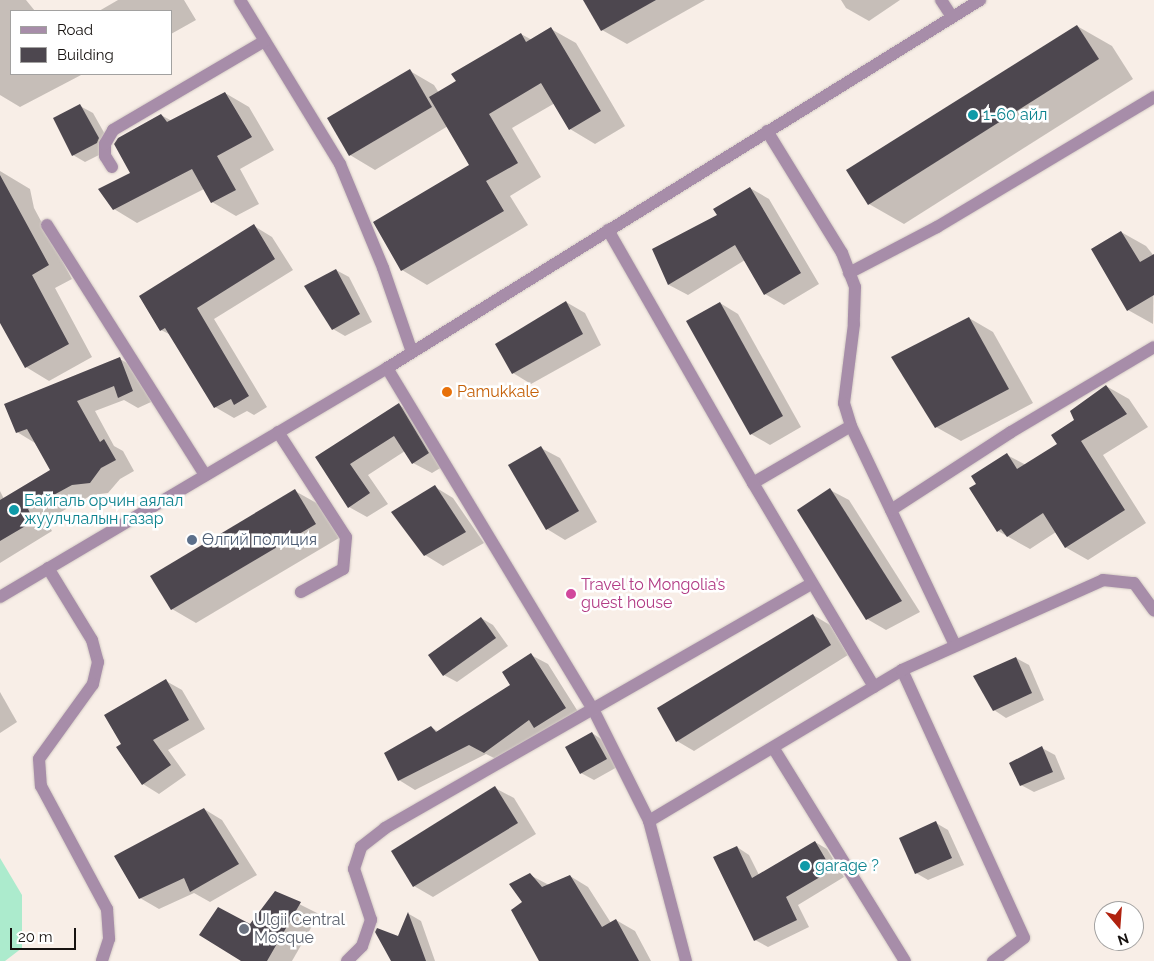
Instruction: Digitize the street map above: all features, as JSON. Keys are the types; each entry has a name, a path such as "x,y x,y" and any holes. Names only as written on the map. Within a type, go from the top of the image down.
{"street":[{"path":"240,0 340,164 383,268 412,352"},
{"path":"941,0 952,17"},
{"path":"0,597 387,368 766,131 980,0"},
{"path":"112,167 105,156 105,144 113,130 265,41"},
{"path":"850,273 937,227 1154,97"},
{"path":"766,131 842,253 850,273 855,287 854,324 844,403 851,426 955,645"},
{"path":"46,225 205,475"},
{"path":"608,230 753,483 874,687"},
{"path":"891,510 1011,432 1154,347"},
{"path":"387,368 593,709 649,821 686,961"},
{"path":"753,483 851,426"},
{"path":"278,432 346,537 343,570 301,592"},
{"path":"48,568 92,640 98,662 93,684 39,759 41,786 107,909 109,939 102,961"},
{"path":"649,821 902,670 1103,580 1134,583 1154,611"},
{"path":"347,961 362,946 371,920 354,870 361,848 385,828 812,582"},
{"path":"902,670 1024,938 993,961"},
{"path":"774,748 906,961"}],"green space":[{"path":"0,858 22,895 22,948 5,961 0,961"}],"building":[{"path":"583,0 656,0 601,31"},
{"name":"1-60 айл","path":"1077,25 1099,59 868,205 846,170"},
{"path":"551,27 601,111 569,130 541,83 489,114 518,163 486,181 504,211 401,271 373,222 469,165 429,97 456,81 451,74 521,33 526,42"},
{"path":"410,69 432,107 349,156 327,118"},
{"path":"225,92 252,137 217,156 236,190 211,203 192,169 113,210 98,189 130,173 114,144 118,138 161,114 167,122"},
{"path":"80,104 99,138 97,143 72,156 53,118"},
{"path":"0,175 49,265 32,275 69,344 25,368 0,323"},
{"path":"750,187 801,273 764,295 735,245 668,285 652,249 717,215 713,209"},
{"path":"254,224 275,259 197,308 249,396 234,405 231,399 214,408 165,328 160,331 139,296"},
{"path":"1121,231 1140,262 1154,254 1154,295 1127,311 1091,249"},
{"path":"336,269 360,314 332,330 304,286"},
{"path":"566,301 583,334 512,374 495,344"},
{"path":"720,302 783,416 750,435 686,321"},
{"path":"969,317 1009,389 935,428 891,357"},
{"path":"120,357 133,391 118,398 114,386 77,401 100,442 104,439 116,460 101,468 90,483 72,485 28,509 34,521 0,541 0,500 50,470 27,429 16,433 4,404"},
{"path":"1106,385 1127,414 1081,441 1125,510 1065,548 1043,513 1007,537 1001,529 997,532 969,488 976,484 971,476 1007,453 1017,469 1057,444 1051,435 1074,420 1070,411"},
{"path":"399,403 429,453 412,464 394,436 350,464 370,493 348,508 315,457"},
{"path":"541,446 579,511 546,530 508,465"},
{"path":"435,485 466,532 424,556 391,512"},
{"path":"830,488 902,601 866,620 797,510"},
{"path":"295,489 316,524 171,610 150,576"},
{"path":"813,614 831,645 676,742 657,708"},
{"path":"481,617 496,638 443,676 428,655"},
{"path":"531,653 566,708 534,728 529,720 484,753 469,745 398,781 384,753 431,726 436,732 510,685 502,672"},
{"path":"1016,657 1032,693 993,711 973,676"},
{"path":"166,679 189,720 153,740 171,765 142,785 116,747 121,744 104,715"},
{"path":"592,732 607,759 580,774 565,747"},
{"path":"1042,746 1053,772 1020,786 1009,763"},
{"path":"495,786 518,823 413,887 391,851"},
{"path":"204,808 239,864 190,892 184,878 139,899 114,856"},
{"path":"936,821 952,858 915,874 899,838"},
{"path":"815,841 832,870 786,897 797,920 754,941 713,857 737,846 752,878"},
{"path":"530,873 542,887 570,875 602,927 616,919 639,961 539,961 511,910 522,902 509,884"},
{"name":"Ulgii Central Mosque","path":"275,891 301,902 267,961 241,961 199,935 218,907 250,924"},
{"path":"408,912 426,961 391,961 375,932 377,928 398,936"}],"place":[{"name":"1-60 айл","path":"973,115"},
{"name":"Pamukkale","path":"447,392"},
{"name":"Байгаль орчин аялал жуулчлалын газар","path":"14,510"},
{"name":"Өлгий полиция","path":"192,540"},
{"name":"Travel to Mongolia’s guest house","path":"571,594"},
{"name":"garage ?","path":"805,866"},
{"name":"Ulgii Central Mosque","path":"244,929"}]}
